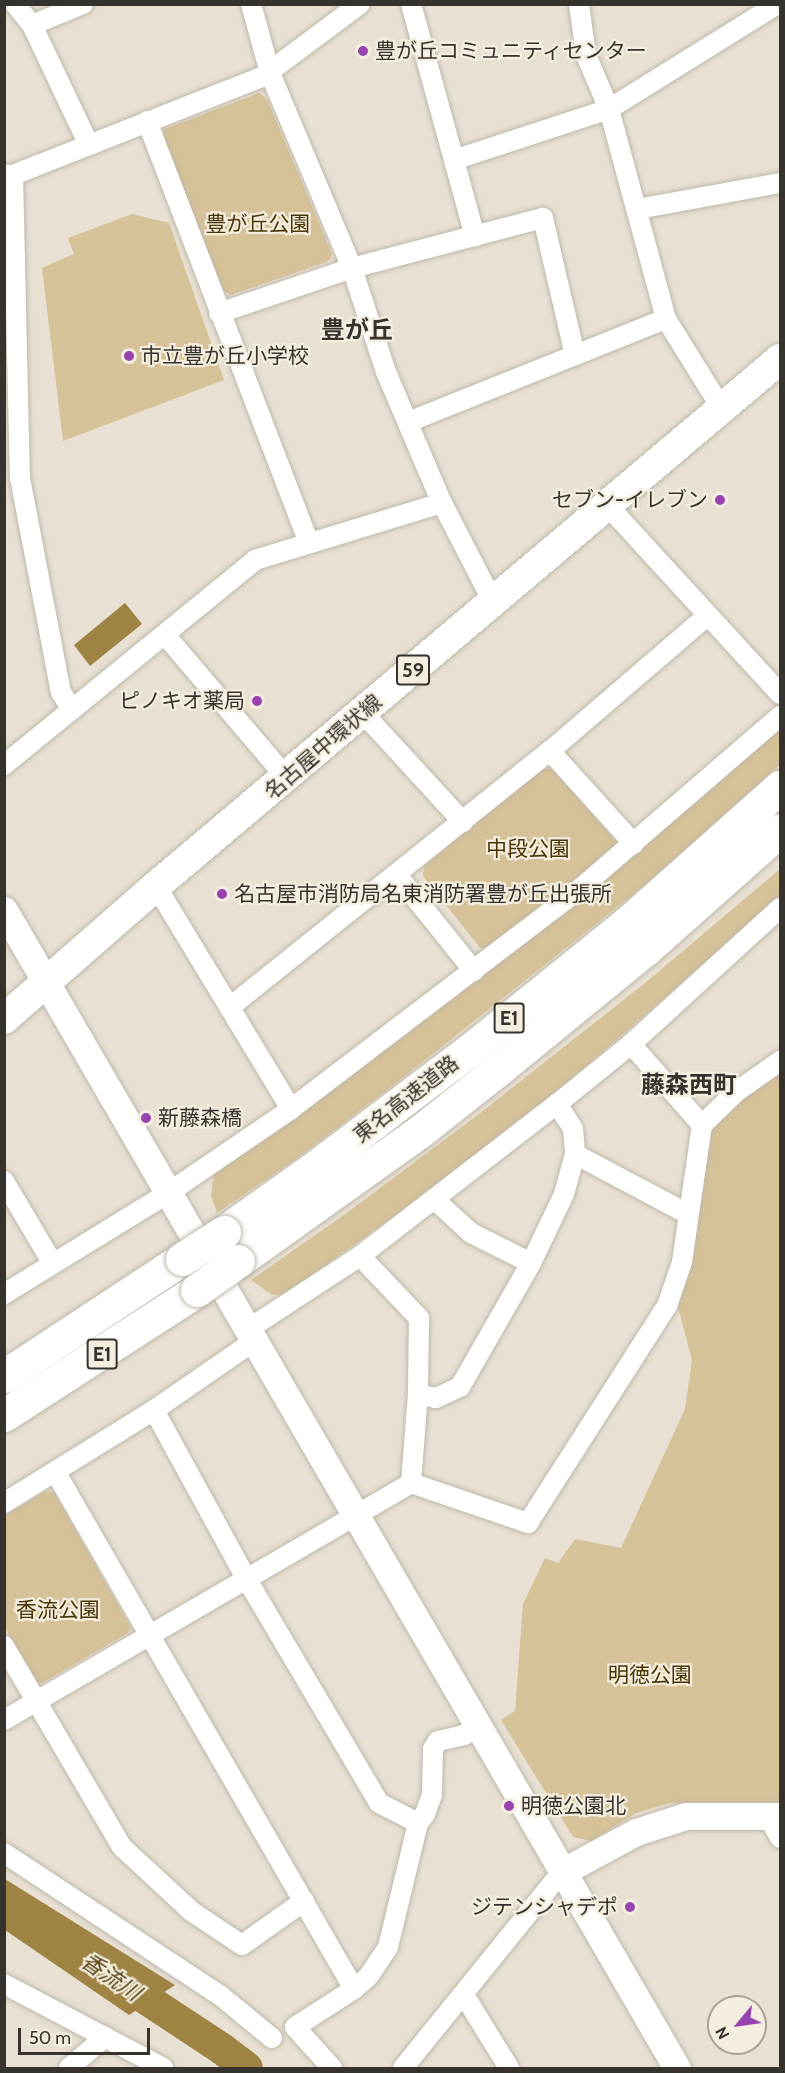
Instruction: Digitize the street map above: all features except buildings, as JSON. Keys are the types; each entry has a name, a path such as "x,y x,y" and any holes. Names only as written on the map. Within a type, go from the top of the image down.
{"highway":[{"name":"東名高速道路","path":"4,1376 224,1232 322,1162 484,1038 626,924 780,787"},
{"name":"東名高速道路","path":"4,1415 68,1377 197,1290 419,1132 646,949 780,830"}],"main road":[{"name":"名古屋中環状線","path":"4,1019 156,886 287,778 780,359"}],"street":[{"path":"15,4 32,25 89,145"},
{"path":"32,25 83,4"},
{"path":"250,4 270,73 352,268 386,372 442,503 493,602"},
{"path":"72,710 61,692 13,480 9,175 270,73 360,4"},
{"path":"411,4 475,236"},
{"path":"579,4 586,55 609,110 666,319 722,409"},
{"path":"454,160 609,110 778,4"},
{"path":"147,121 309,543"},
{"path":"637,209 780,183"},
{"path":"219,313 352,268 543,218 575,355"},
{"path":"408,422 666,319"},
{"path":"4,765 166,636 255,560 442,503"},
{"path":"608,506 780,694"},
{"path":"230,1007 550,751 708,615"},
{"path":"166,636 287,778"},
{"path":"363,713 463,822"},
{"path":"4,1294 168,1193 291,1109 474,971 634,844 780,716"},
{"path":"550,751 634,844"},
{"path":"397,875 474,971"},
{"path":"156,886 291,1109"},
{"path":"4,1503 56,1473 154,1410 251,1335 360,1256 631,1044 780,908"},
{"path":"4,910 561,1872 677,2068"},
{"path":"631,1044 702,1125"},
{"path":"4,1720 411,1483 528,1523 667,1306 682,1262 702,1125 736,1092 780,1061"},
{"path":"418,1394 436,1398 460,1387 531,1263 564,1194 576,1154 573,1129 556,1104"},
{"path":"576,1154 688,1214"},
{"path":"5,1181 53,1264"},
{"path":"434,1199 471,1233 531,1263"},
{"path":"360,1256 419,1318 418,1394 411,1483"},
{"path":"154,1410 246,1578 379,1803 418,1823"},
{"path":"56,1473 354,1989"},
{"path":"4,1646 122,1847 190,1911 242,1945 304,1901"},
{"path":"332,2068 295,2027 354,1989 368,1977 388,1947 418,1823 425,1814 432,1795 433,1749 438,1741 464,1735 478,1727"},
{"path":"403,2068 561,1872 636,1832 686,1816 776,1823"},
{"path":"4,1853 221,1996 272,2038"},
{"path":"4,1984 164,2068"},
{"path":"464,1995 508,2068"},
{"path":"69,2068 105,2037"}],"green space":[{"name":"豊が丘公園","path":"259,93 267,99 332,254 329,261 231,295 224,291 161,137 164,129"},
{"path":"132,214 169,223 224,380 63,441 42,268 74,254 68,238"},
{"path":"780,726 780,765 645,885 396,1083 296,1159 217,1213 211,1196 214,1172 549,925 648,843"},
{"name":"中段公園","path":"542,768 552,769 615,840 615,848 491,948 480,948 423,876 424,866"},
{"path":"780,869 780,897 559,1090 420,1198 283,1295 272,1295 251,1280 348,1212 479,1114 645,983"},
{"name":"明徳公園","path":"780,1068 780,1805 670,1803 636,1813 591,1841 573,1837 501,1720 515,1711 523,1604 545,1558 558,1563 575,1539 621,1548 685,1409 692,1360 678,1307 696,1232 712,1128 762,1080"},
{"name":"香流公園","path":"46,1491 54,1492 131,1628 128,1633 42,1683 36,1682 5,1628 4,1516"}],"water":[{"path":"125,603 142,624 90,666 74,645"},
{"path":"5,1879 175,1985 129,2015 5,1930"}],"waterway":[{"name":"香流川","path":"116,1979 247,2068"}],"place":[{"name":"豊が丘コミュニティセンター","path":"363,51"},
{"name":"市立豊が丘小学校","path":"129,356"},
{"name":"セブン-イレブン","path":"720,500"},
{"name":"ピノキオ薬局","path":"257,701"},
{"name":"名古屋市消防局名東消防署豊が丘出張所","path":"222,894"},
{"name":"新藤森橋","path":"146,1118"},
{"name":"明徳公園北","path":"509,1806"},
{"name":"ジテンシャデポ","path":"630,1907"}],"district":[{"name":"豊が丘","path":"357,330"},
{"name":"藤森西町","path":"689,1085"}]}
